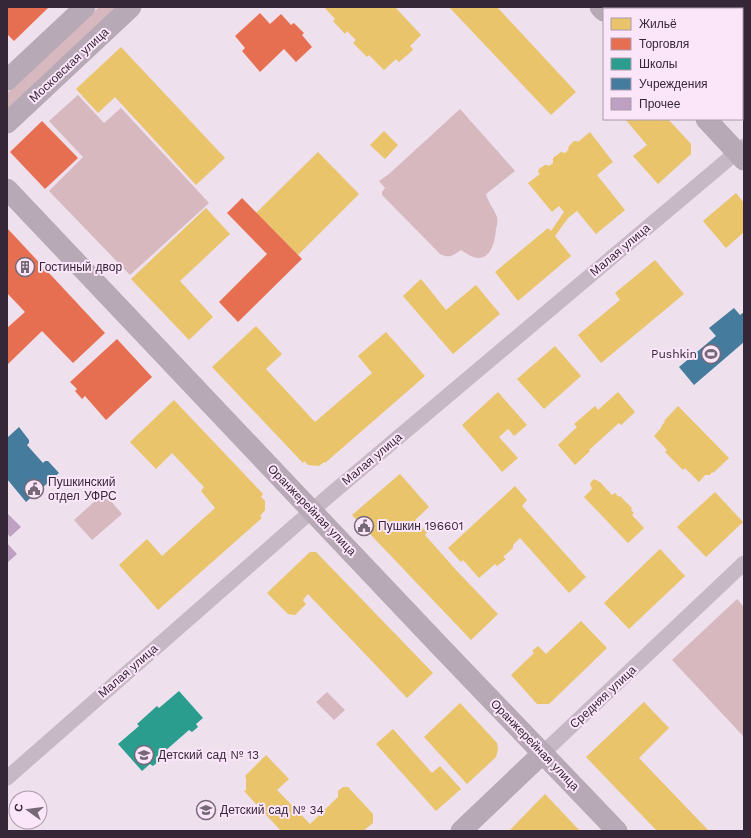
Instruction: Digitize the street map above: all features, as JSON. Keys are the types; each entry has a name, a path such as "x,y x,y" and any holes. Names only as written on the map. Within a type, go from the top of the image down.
{"street":[{"path":"7,80 85,7"},
{"name":"Московская улица","path":"7,123 130,7"},
{"path":"707,120 742,153"},
{"name":"Малая улица","path":"7,778 312,510 742,153"},
{"name":"Оранжерейная улица","path":"7,189 617,831"},
{"name":"Средняя улица","path":"461,831 744,563"}],"shaded area":[{"path":"99,7 117,7 7,110 7,93"},
{"path":"636,7 744,7 744,112 743,8"},
{"path":"78,95 104,123 121,108 209,203 130,275 49,191 83,157 49,121"},
{"path":"460,109 515,171 486,194 497,217 497,223 495,238 490,252 483,257 478,258 461,250 449,256 440,254 382,195 385,188 379,181 389,174"},
{"path":"104,493 122,514 92,540 74,520"},
{"path":"737,599 744,607 744,737 672,660"},
{"path":"327,692 345,710 334,720 316,702"}],"building: Жильё":[{"path":"324,7 395,7 421,35 410,46 413,50 399,62 396,59 384,70 369,55 367,57 353,43 356,40 347,31 345,34 333,21 335,19"},
{"path":"449,7 497,7 576,92 551,115"},
{"path":"121,47 225,158 196,185 115,97 98,113 76,89"},
{"path":"626,120 669,120 691,144 691,154 658,184 633,156 647,145"},
{"path":"384,131 398,145 385,159 370,145"},
{"path":"590,132 613,162 597,175 625,210 596,234 577,211 568,218 555,236 571,256 518,301 495,272 548,228 551,231 564,212 559,206 552,212 528,183 540,174 538,172 539,169 545,165 549,166 553,163 553,158 561,152 565,153 574,141 578,142"},
{"path":"318,152 359,194 298,255 256,213"},
{"path":"736,193 744,203 744,232 726,248 703,221"},
{"path":"206,208 230,234 180,281 213,317 189,340 131,279"},
{"path":"655,260 684,294 601,363 578,335 620,300 615,293"},
{"path":"421,279 446,310 476,285 500,314 453,354 403,296"},
{"path":"256,326 282,354 266,369 315,422 372,373 358,356 386,332 425,376 325,463 324,462 319,466 308,465 304,461 303,463 212,367"},
{"path":"555,346 581,376 544,409 517,379"},
{"path":"498,392 527,425 514,436 508,429 499,437 518,458 502,472 462,425"},
{"path":"618,392 635,412 621,425 619,423 575,465 558,445 577,427 574,424 595,406 598,410"},
{"path":"174,400 263,494 261,497 265,501 265,510 260,516 262,518 158,610 119,565 147,539 162,556 215,508 201,491 204,487 172,453 156,469 130,442"},
{"path":"678,406 729,458 713,473 712,472 710,475 705,475 699,482 685,468 683,470 665,452 667,450 654,436 665,422 664,421"},
{"path":"400,474 429,507 415,520 427,533 425,535 498,614 471,640 352,515"},
{"path":"594,479 600,482 612,495 615,493 619,497 620,496 632,508 631,510 634,513 632,515 644,528 628,543 584,497 592,489 590,484"},
{"path":"515,486 527,500 522,506 586,577 569,593 520,538 513,545 513,548 503,557 506,559 497,566 495,564 479,578 463,560 461,562 448,548"},
{"path":"715,492 743,522 706,557 677,527"},
{"path":"660,549 685,576 629,629 604,603"},
{"path":"310,552 316,552 433,673 407,698 308,594 303,600 306,604 295,615 288,614 267,593"},
{"path":"581,621 607,648 549,704 537,704 511,675 534,653 532,651 538,646 546,654"},
{"path":"644,702 669,728 639,758 708,830 707,831 657,831 586,757"},
{"path":"460,703 497,743 498,749 496,757 467,784 424,737"},
{"path":"393,729 432,773 440,766 461,789 436,811 376,744"},
{"path":"266,755 289,779 277,790 310,824 338,797 338,791 343,787 348,787 373,814 373,823 363,831 281,831 244,791 246,790 245,776"},
{"path":"545,794 580,831 509,831"}],"building: Торговля":[{"path":"7,7 49,7 14,41 7,34"},
{"path":"260,13 270,24 281,14 291,25 294,23 304,33 302,35 312,47 296,62 284,49 260,72 242,51 245,48 235,36"},
{"path":"42,121 78,158 45,189 10,152"},
{"path":"242,198 302,259 238,322 219,302 267,254 227,213"},
{"path":"7,228 105,333 73,363 42,331 7,365 7,328 25,312 7,293"},
{"path":"117,339 152,377 106,420 85,396 82,399 75,391 77,389 70,382"}],"building: Школы":[{"path":"179,691 203,718 196,724 198,727 192,732 189,730 157,758 159,761 153,766 150,764 142,771 118,744 139,726 137,724 157,706 159,708"}],"building: Учреждения":[{"name":"Pushkin","path":"734,308 740,315 744,312 744,342 694,385 679,367 716,336 709,328"},
{"path":"19,427 29,440 27,445 43,463 48,461 59,473 26,502 7,479 7,438"}],"building: Прочее":[{"path":"7,513 21,527 10,537 7,533"},
{"path":"7,543 17,554 7,563"}],"place":[{"name":"Гостиный двор","path":"25,267"},
{"name":"Pushkin","path":"711,354"},
{"name":"Пушкинский отдел УФРС","path":"34,489"},
{"name":"Пушкин 196601","path":"364,526"},
{"name":"Детский сад № 13","path":"144,755"},
{"name":"Детский сад № 34","path":"206,810"}]}
